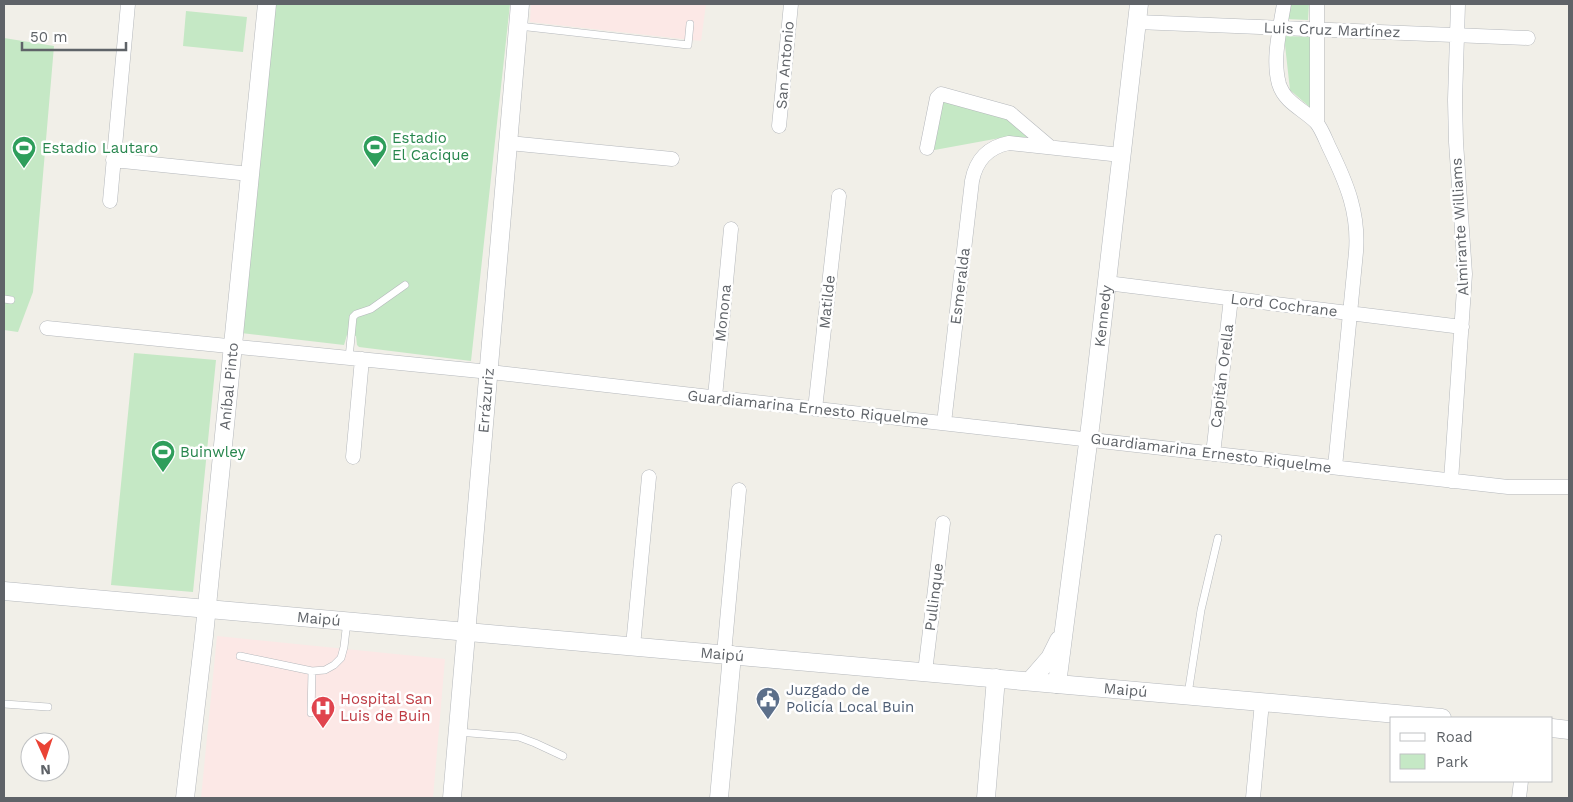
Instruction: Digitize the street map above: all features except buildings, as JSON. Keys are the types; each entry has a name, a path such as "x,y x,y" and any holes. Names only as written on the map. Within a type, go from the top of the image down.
{"street":[{"path":"110,201 128,4"},
{"name":"Aníbal Pinto","path":"184,798 207,608 268,4"},
{"name":"Errázuriz","path":"452,798 490,372 520,4"},
{"name":"San Antonio","path":"779,126 791,4"},
{"name":"Kennedy","path":"1057,684 1107,283 1139,4"},
{"path":"1284,4 1276,61 1279,86 1288,100 1317,123 1340,170 1354,210 1357,238 1335,467"},
{"path":"1317,4 1317,123"},
{"name":"Almirante Williams","path":"1451,481 1465,274 1456,142 1458,4"},
{"name":"Luis Cruz Martínez","path":"1137,22 1528,38"},
{"path":"927,148 937,98 941,94 1010,113 1050,147 1121,154"},
{"path":"509,143 672,160"},
{"name":"Esmeralda","path":"944,423 972,181 976,165 986,153 1001,144 1050,147"},
{"path":"114,160 250,174"},
{"name":"Matilde","path":"815,409 839,196"},
{"name":"Monona","path":"715,397 732,229"},
{"name":"Lord Cochrane","path":"1107,283 1462,327"},
{"name":"Capitán Orella","path":"1213,454 1231,298"},
{"name":"Guardiamarina Ernesto Riquelme","path":"47,328 490,372 1508,488 1569,487"},
{"path":"353,457 355,359"},
{"path":"633,646 649,477"},
{"path":"719,798 739,490"},
{"name":"Pullinque","path":"925,672 943,523"},
{"name":"Maipú","path":"4,591 1431,717"},
{"name":"Kennedy","path":"1030,682 1050,658 1064,628"},
{"path":"986,798 996,678"},
{"path":"1253,798 1262,702"},
{"path":"1553,728 1569,730"},
{"path":"1520,798 1521,782"}],"lane":[{"path":"518,26 688,45 690,24"},
{"path":"355,359 353,317 376,306 404,285"},
{"path":"1188,696 1201,610 1218,538"},
{"path":"240,656 312,671 326,670 338,662 344,647 347,621"},
{"path":"311,713 312,671"},
{"path":"4,704 48,707"},
{"path":"458,732 519,737 563,756"}],"shaded area":[{"path":"531,4 706,4 701,41 530,22"},
{"name":"Hospital San Luis de Buin","path":"217,636 445,659 433,798 201,798"}],"green space":[{"name":"Estadio El Cacique","path":"274,4 510,4 471,361 359,347 356,336 347,335 344,345 241,333"},
{"path":"1288,4 1309,4 1308,20 1286,19"},
{"path":"186,11 247,17 243,52 183,46"},
{"path":"1284,36 1313,37 1312,109 1290,90"},
{"name":"Estadio Lautaro","path":"4,38 54,46 33,292 18,332 4,330"},
{"path":"940,99 1012,120 1032,137 1000,138 929,151"},
{"name":"Buinwley","path":"134,353 216,360 193,592 111,585"}],"place":[{"name":"Estadio El Cacique","path":"375,168"},
{"name":"Estadio Lautaro","path":"24,169"},
{"name":"Buinwley","path":"163,473"},
{"name":"Juzgado de Policía Local Buin","path":"768,720"},
{"name":"Hospital San Luis de Buin","path":"323,729"}]}
